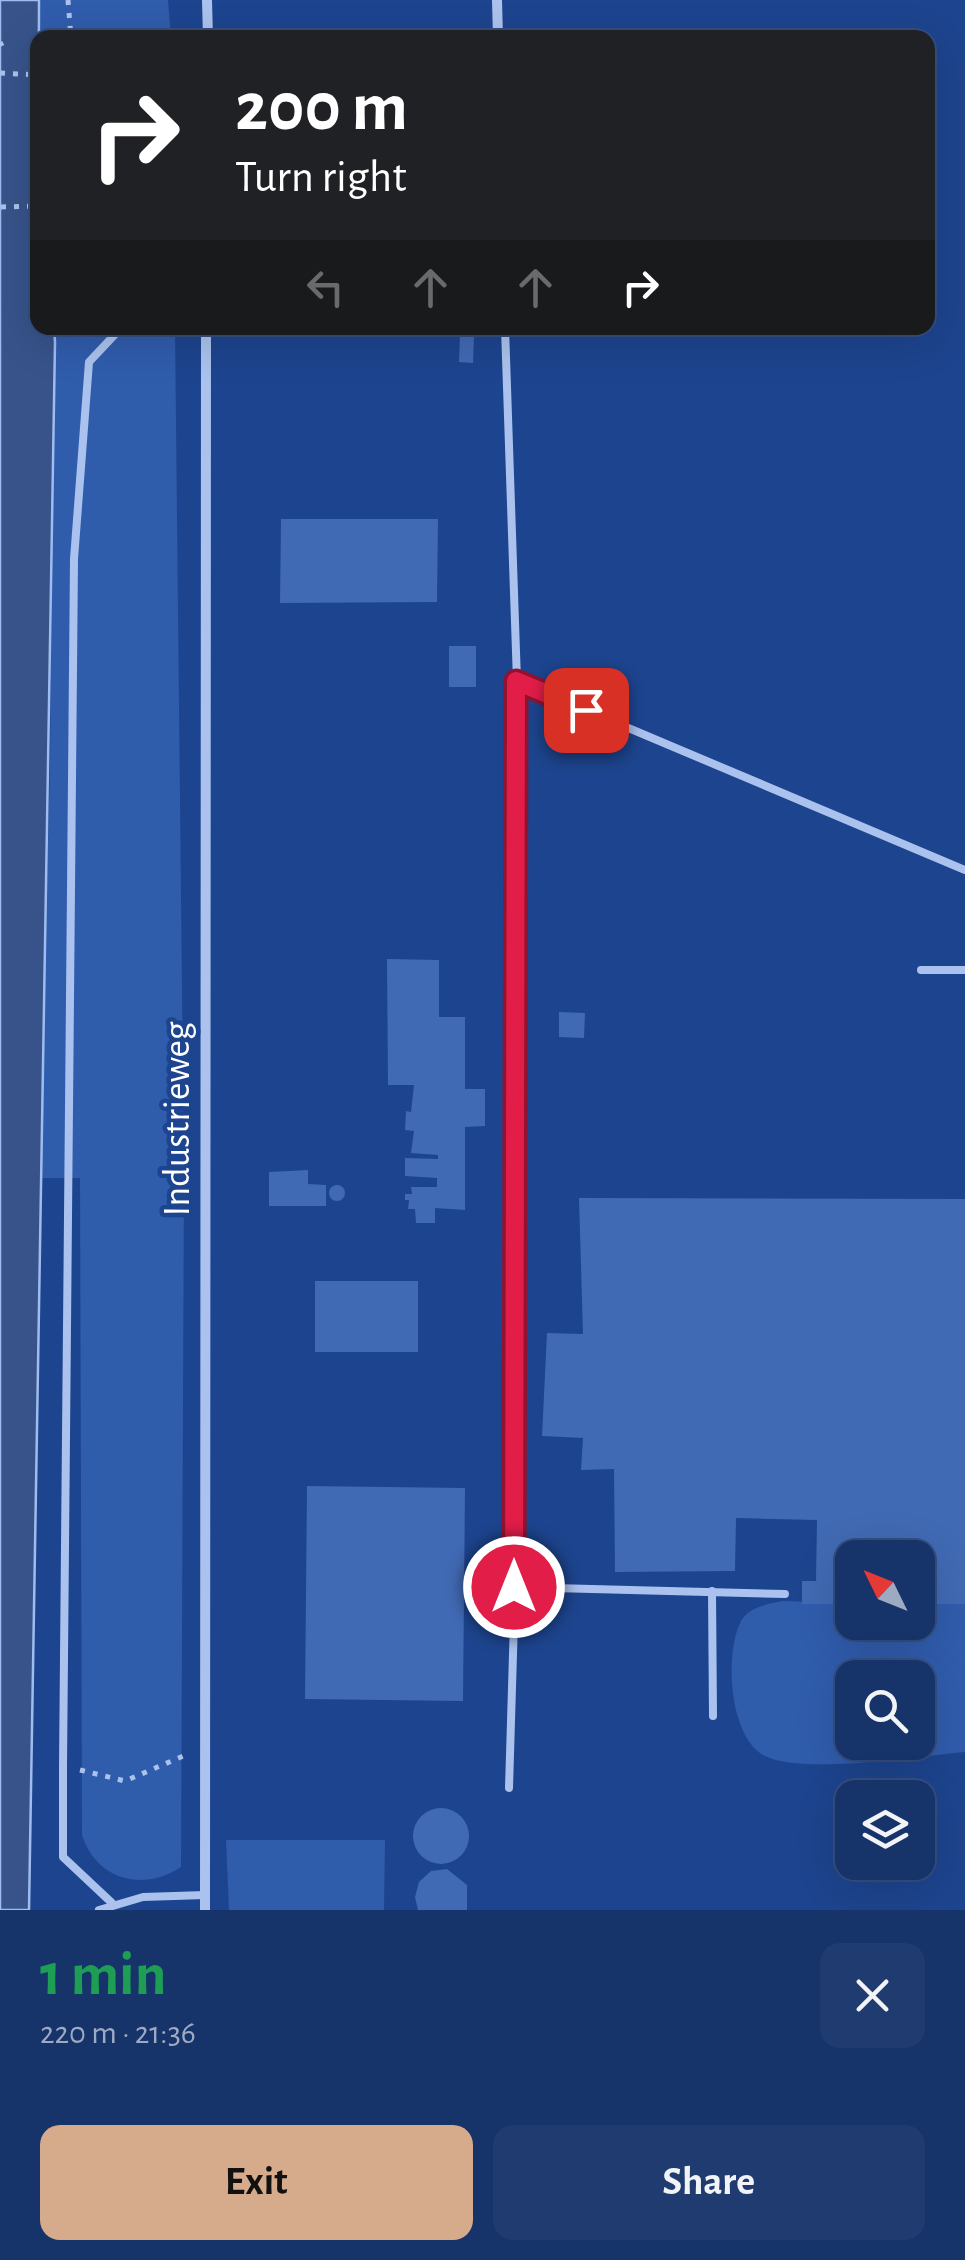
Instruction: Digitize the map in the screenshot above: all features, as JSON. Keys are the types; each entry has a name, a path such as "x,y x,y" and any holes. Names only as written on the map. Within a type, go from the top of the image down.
{"street":[{"path":"208,0 208,30"},
{"path":"497,0 498,30"},
{"name":"Industrieweg","path":"205,1910 206,335"}],"lane":[{"path":"112,1903 63,1857 63,1766 74,560 90,362 115,335"},
{"path":"505,335 516,681 514,1587 509,1788"},
{"path":"516,681 965,870"},
{"path":"922,970 965,970"},
{"path":"514,1587 785,1594"},
{"path":"712,1592 714,1716"},
{"path":"99,1910 112,1903 143,1897 205,1895"}],"path":[{"path":"68,0 70,30"},
{"path":"0,73 30,75"},
{"path":"1,208 30,206"},
{"path":"63,1766 125,1780 205,1746"}],"shaded area":[{"path":"0,0 39,0 39,30 30,30 30,335 54,335 55,342 29,1910 0,1910"},
{"path":"39,0 168,0 170,30 40,30"},
{"path":"54,335 175,335 184,1177 181,1867 151,1879 136,1880 109,1871 89,1850 82,1835 80,1178 39,1178 50,767"},
{"path":"782,1601 835,1603 835,1640 935,1640 935,1603 965,1603 965,1752 935,1755 935,1660 835,1660 835,1760 892,1760 806,1764 765,1756 744,1732 737,1714 732,1673 741,1621 759,1607"},
{"path":"226,1840 385,1840 384,1910 229,1910"}],"building":[{"path":"460,335 474,335 473,363 459,362"},
{"path":"281,519 438,519 437,602 280,603"},
{"path":"449,646 476,646 476,687 449,687"},
{"path":"387,959 439,960 439,1017 465,1017 465,1089 485,1089 485,1126 465,1127 465,1210 435,1208 435,1223 416,1223 415,1209 408,1209 409,1200 405,1200 405,1194 412,1194 411,1187 437,1187 437,1178 405,1176 405,1158 438,1159 438,1155 411,1153 414,1131 405,1130 414,1085 388,1085"},
{"path":"559,1012 585,1013 584,1038 559,1037"},
{"path":"308,1170 308,1184 326,1185 326,1206 269,1206 269,1172"},
{"path":"337,1185 345,1193 337,1201 329,1193"},
{"path":"579,1198 965,1199 965,1604 935,1604 935,1540 835,1540 835,1604 802,1604 802,1581 816,1581 817,1520 736,1518 735,1571 615,1572 614,1469 581,1470 583,1438 542,1436 547,1333 583,1334"},
{"path":"315,1281 418,1281 418,1352 315,1352"},
{"path":"307,1486 465,1488 463,1701 305,1699"},
{"path":"441,1808 461,1816 469,1836 461,1856 441,1864 421,1856 413,1836 421,1816"},
{"path":"447,1869 467,1885 467,1910 418,1910 415,1897 419,1882 431,1871"}],"route":[{"path":"514,1587 516,681 586,710"}]}
